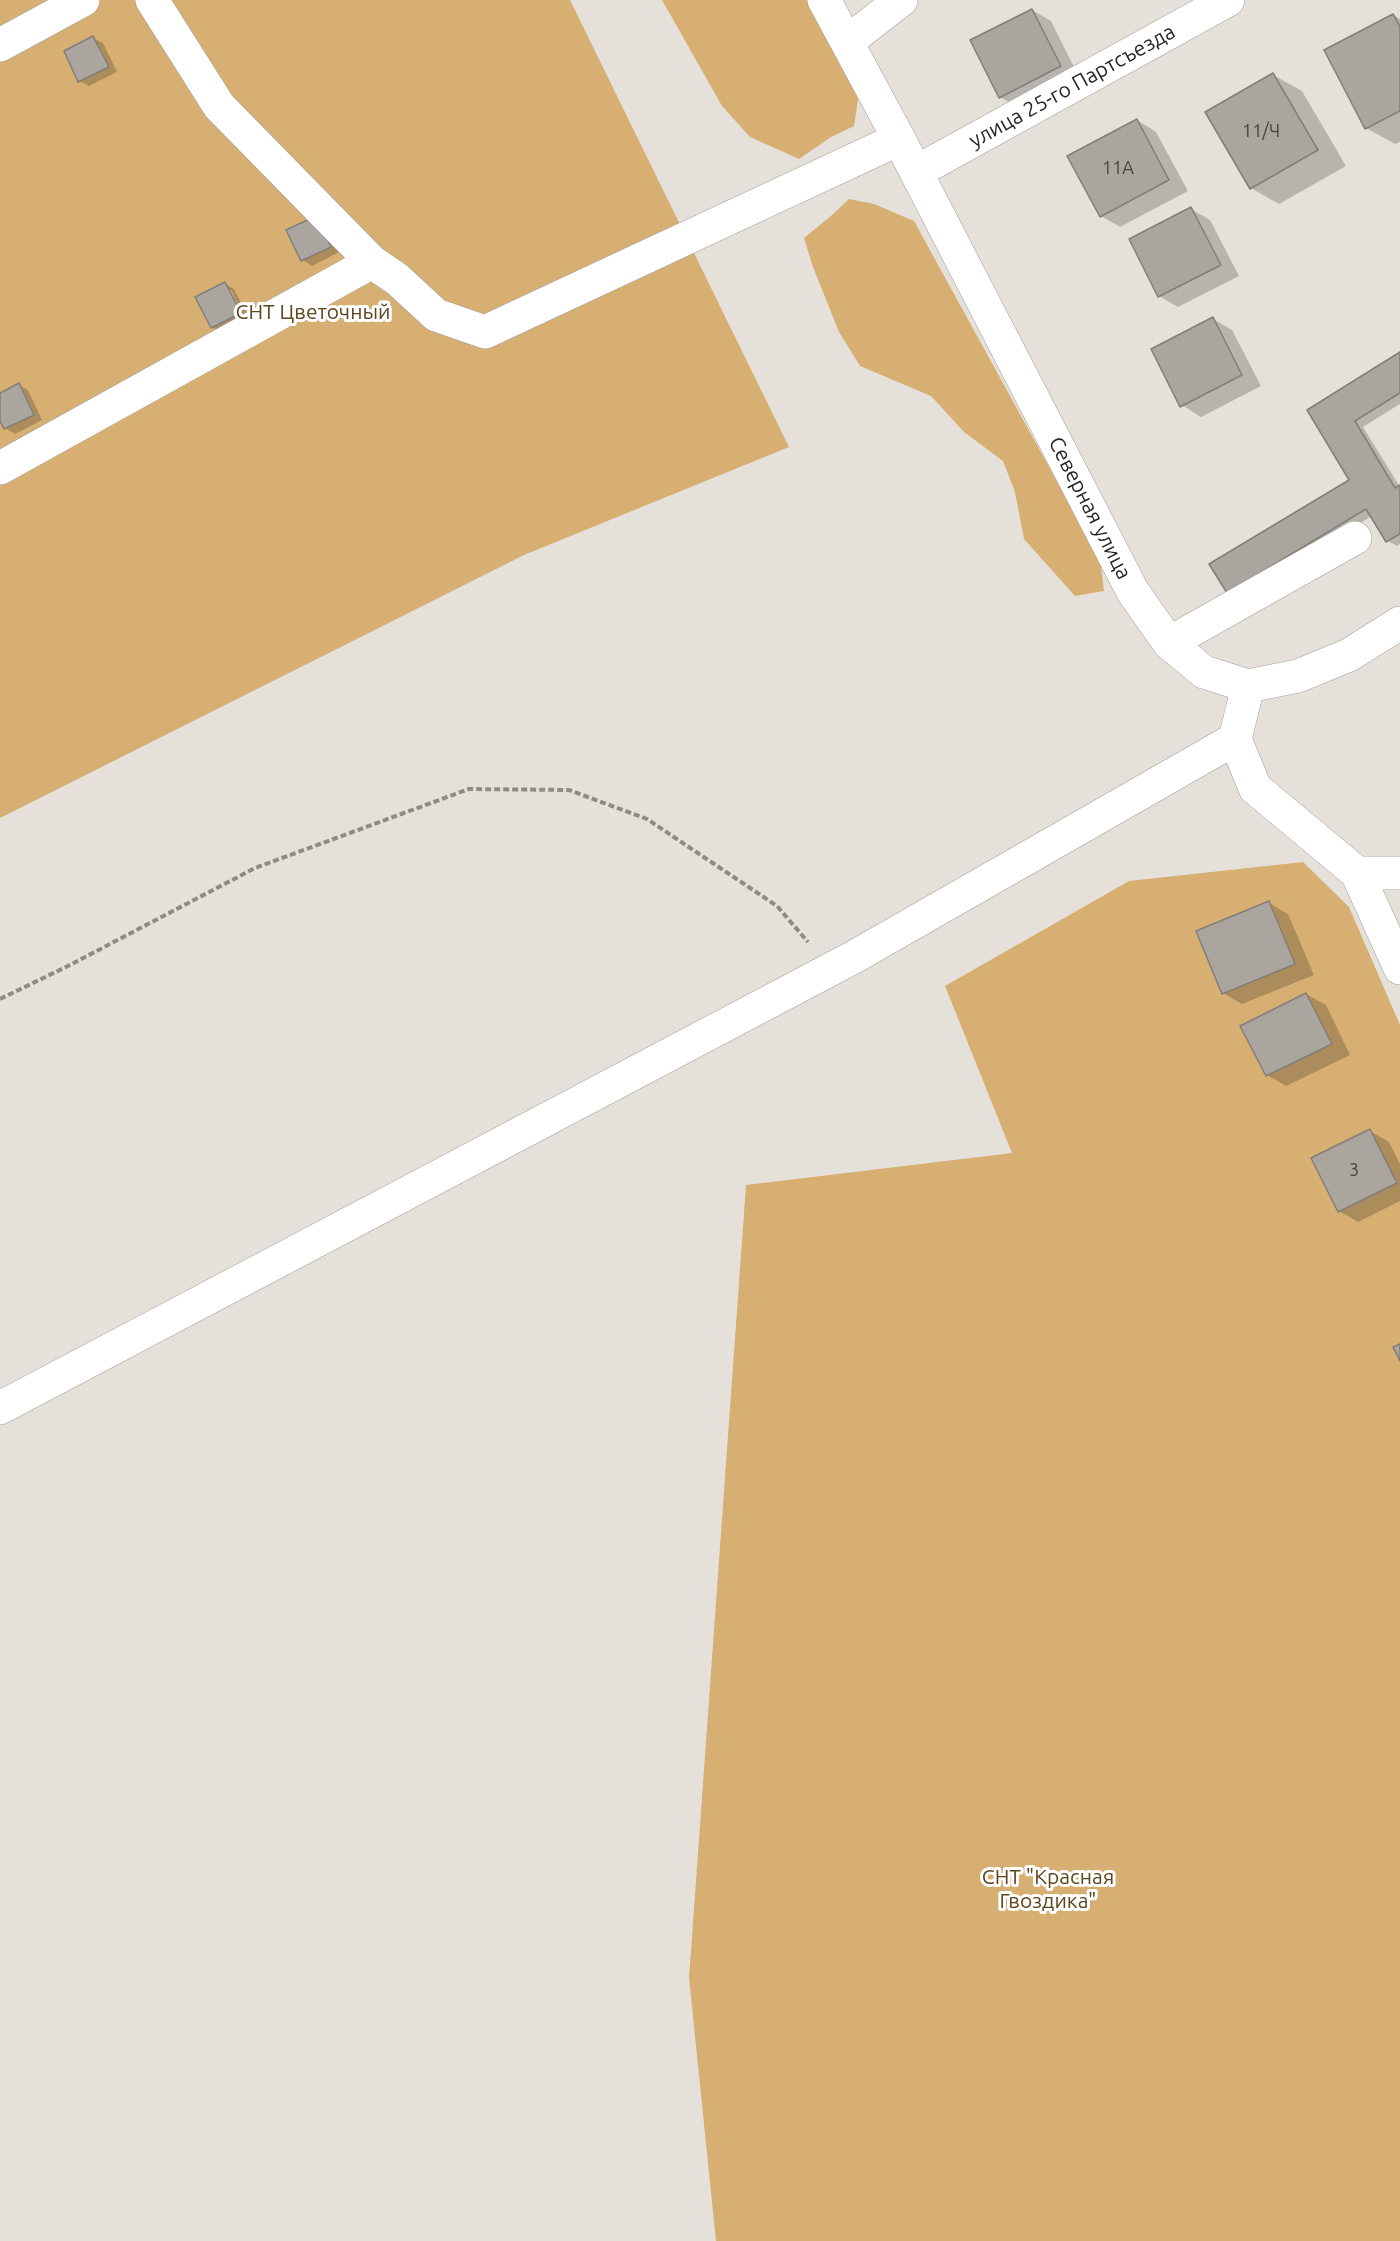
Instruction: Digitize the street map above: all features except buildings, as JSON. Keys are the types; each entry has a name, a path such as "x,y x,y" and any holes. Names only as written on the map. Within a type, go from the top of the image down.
{"street":[{"path":"0,45 83,0"},
{"path":"152,0 219,106 372,262 397,279 436,315 485,332 899,139"},
{"name":"Северная улица","path":"824,0 899,139 1133,592 1169,643 1204,672 1248,686 1298,676 1349,655 1400,623"},
{"path":"847,42 901,0"},
{"name":"улица 25-го Партсъезда","path":"916,172 1228,0"},
{"path":"0,468 372,262"},
{"path":"1169,643 1355,537"},
{"path":"1248,686 1235,739 1255,788 1357,873 1400,968"},
{"path":"0,1408 832,969 1235,739"},
{"path":"1357,873 1400,873"}],"path":[{"path":"0,999 255,868 469,789 569,790 647,819 777,906 832,969"}],"green space":[{"name":"СНТ Цветочный","path":"0,0 570,0 789,447 524,555 0,818"},
{"path":"662,0 814,0 859,93 854,126 831,137 799,159 750,137 722,106"},
{"path":"849,199 874,204 914,221 1100,560 1104,591 1075,596 1024,539 1015,492 1003,461 964,432 931,396 860,366 839,332 804,238"},
{"name":"СНТ \"Красная Гвоздика\"","path":"1303,862 1349,907 1400,1025 1400,2241 716,2241 689,1978 746,1185 1012,1153 945,986 1129,881"}]}
